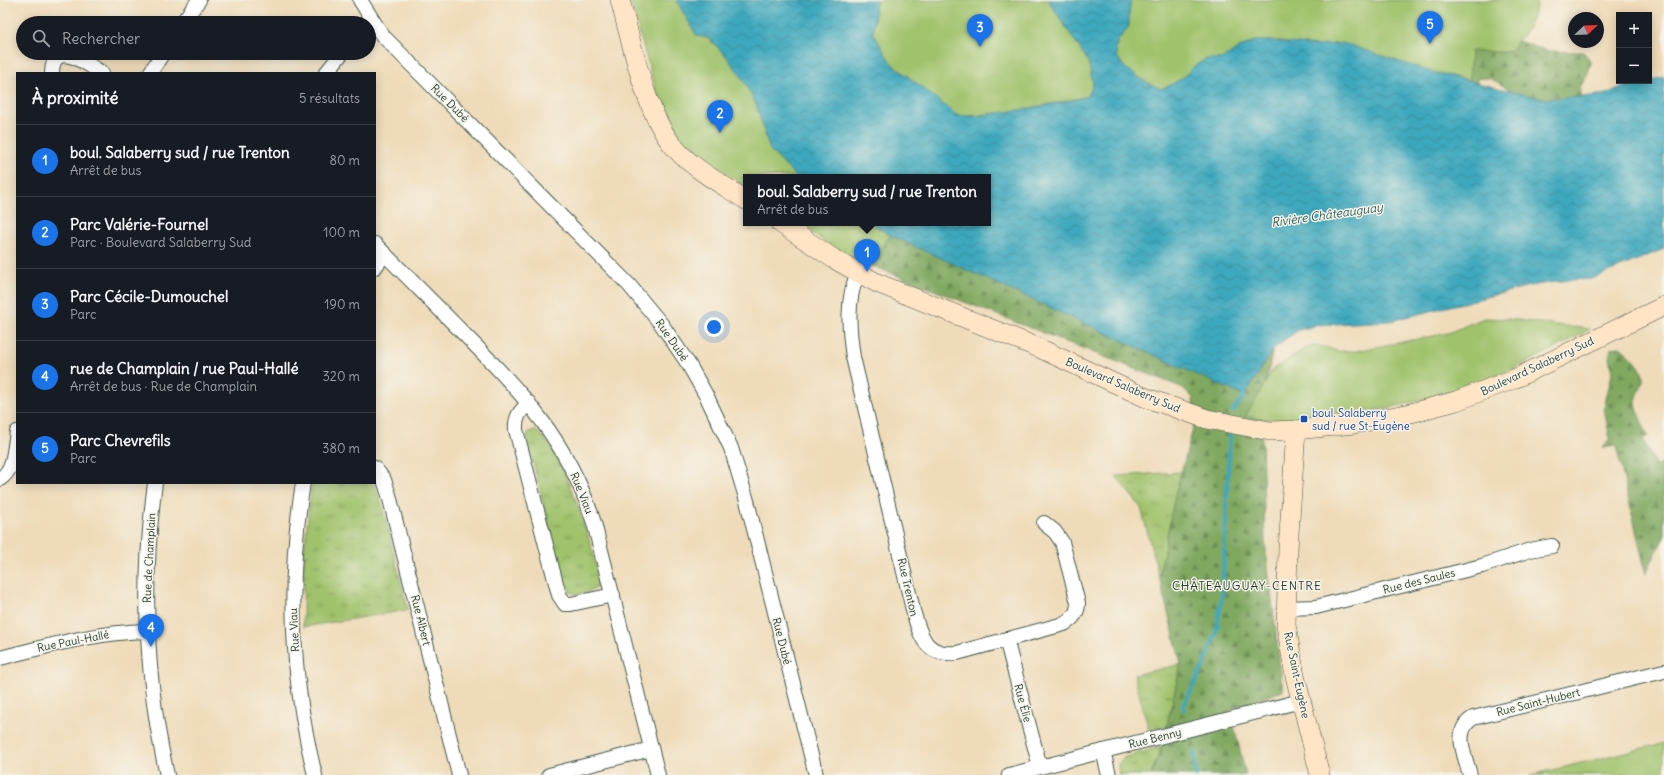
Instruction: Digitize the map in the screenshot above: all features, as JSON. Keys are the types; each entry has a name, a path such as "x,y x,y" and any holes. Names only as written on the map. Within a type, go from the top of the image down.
{"street":[{"path":"187,16 199,0"},
{"name":"Rue Dubé","path":"360,0 368,16"},
{"path":"620,0 649,102 663,132 681,154 743,198"},
{"name":"Rue Dubé","path":"376,28 629,285 662,325 689,365 724,432 741,481 816,775"},
{"path":"52,72 56,60"},
{"path":"80,60 100,72"},
{"path":"151,72 158,60"},
{"path":"327,72 336,60"},
{"name":"Boulevard Salaberry Sud","path":"784,226 816,248 858,273 917,299 1039,348 1144,397 1207,419 1253,429 1270,431 1296,430 1377,420 1424,410 1472,396 1528,372 1664,306"},
{"name":"Rue Viau","path":"376,263 380,249 504,374 529,403 557,441 585,496 594,523 658,775"},
{"name":"Rue Trenton","path":"858,273 853,285 850,303 851,343 919,632 926,644 931,648 950,654 1064,624 1074,617 1078,608 1077,597 1065,548 1059,536 1044,523"},
{"path":"529,403 519,413 516,423 516,430 558,596 565,604 570,604 613,595"},
{"name":"Rue Saint-Eugène","path":"1296,430 1285,608 1288,640 1301,701 1320,775"},
{"path":"0,479 8,472 12,463 16,438"},
{"name":"Rue Albert","path":"376,469 384,480 389,495 459,775"},
{"name":"Rue de Champlain","path":"155,484 148,560 147,631 156,718 167,775"},
{"name":"Rue Viau","path":"303,484 294,559 293,616 296,664 302,716 315,775"},
{"name":"Rue des Saules","path":"1285,608 1316,607 1482,566 1530,550 1552,546"},
{"name":"Rue Paul-Hallé","path":"0,658 83,638 116,633 147,631"},
{"name":"Rue Élie","path":"1006,640 1040,767"},
{"name":"Rue Saint-Hubert","path":"1470,775 1461,734 1464,725 1473,718 1664,671"},
{"name":"Rue Benny","path":"1009,775 1301,701"},
{"path":"549,775 651,749"},
{"path":"1103,751 1109,775"}],"green space":[{"path":"630,0 676,0 697,36 708,38 726,56 741,76 756,104 770,150 793,174 743,174 743,185 692,150 679,137 668,121 658,97"},
{"path":"876,0 1048,0 1088,61 1093,83 1088,96 1020,110 975,116 958,116 891,63 873,33"},
{"path":"1131,0 1537,0 1534,15 1528,27 1510,50 1503,52 1471,51 1469,80 1425,70 1343,43 1317,46 1272,41 1255,41 1221,59 1206,59 1194,66 1184,77 1161,89 1144,81 1124,67 1116,55 1117,42 1129,26"},
{"path":"1518,41 1548,51 1584,52 1591,63 1587,76 1580,87 1582,97 1546,99 1529,97 1512,91 1491,79 1481,78 1475,80 1480,84 1469,80 1471,51 1510,51"},
{"path":"802,226 876,226 890,235 869,267 828,244"},
{"path":"890,235 1244,396 1273,350 1261,403 1265,542 1283,691 1230,709 1246,775 1151,775 1162,746 1181,664 1159,577 1174,500 1194,425 1193,398 1183,388 870,265"},
{"path":"1484,318 1509,319 1590,329 1567,342 1507,371 1475,384 1435,397 1371,411 1330,417 1267,420 1246,416 1272,370 1300,351 1316,345 1338,351 1355,351 1448,333"},
{"path":"1620,347 1637,363 1642,374 1642,385 1637,396 1636,403 1639,416 1648,436 1643,439 1656,466 1664,462 1664,537 1646,573 1616,446 1603,448 1610,439 1604,408 1612,373 1609,358 1611,348"},
{"path":"533,430 543,437 553,451 564,472 583,522 591,546 598,580 596,588 588,592 576,594 565,588 527,439 528,433"},
{"path":"1181,472 1159,577 1141,508 1116,476"},
{"path":"312,484 374,484 381,502 408,610 303,627 304,551"},
{"path":"1181,664 1167,726 1149,730 1134,675"},
{"path":"1664,743 1664,775 1531,775"},
{"path":"1162,746 1151,775 1119,775 1118,765 1123,758"}],"water":[{"name":"Rivière Châteauguay","path":"676,0 876,0 873,33 891,63 958,116 975,116 1020,110 1088,96 1093,83 1088,61 1048,0 1131,0 1129,26 1117,42 1116,55 1124,67 1144,81 1161,89 1184,77 1194,66 1206,59 1221,59 1255,41 1272,41 1317,46 1343,43 1425,70 1543,99 1606,94 1617,89 1637,84 1652,84 1652,80 1664,77 1664,249 1591,279 1568,280 1530,286 1391,321 1318,325 1299,330 1284,340 1273,350 1244,396 890,235 876,226 991,226 991,174 793,174 770,150 756,104 741,76 726,56 709,38 697,36"}],"waterway":[{"path":"1233,411 1244,396 1244,391"},
{"path":"1184,710 1184,704 1204,665 1216,633 1222,595 1230,435"},
{"path":"1194,751 1196,775"}],"place":[{"name":"Parc Chevrefils","path":"1430,44"},
{"name":"Parc Cécile-Dumouchel","path":"980,47"},
{"name":"Parc Valérie-Fournel","path":"720,133"},
{"name":"boul. Salaberry sud / rue Trenton","path":"867,272"},
{"name":"boul. Salaberry sud / rue St-Eugène","path":"1304,419"},
{"name":"rue de Champlain / rue Paul-Hallé","path":"151,647"}],"district":[{"name":"CHÂTEAUGUAY-CENTRE","path":"1247,586"}]}
